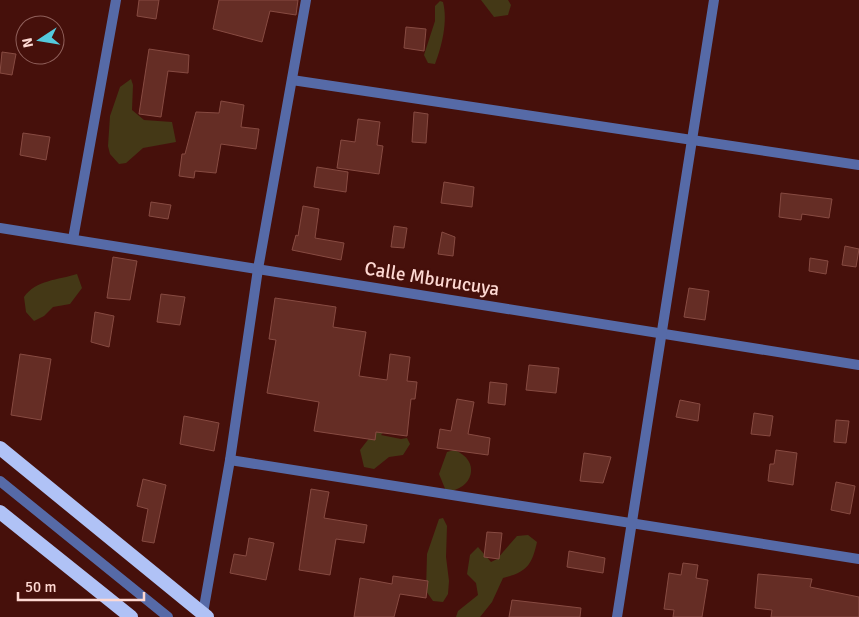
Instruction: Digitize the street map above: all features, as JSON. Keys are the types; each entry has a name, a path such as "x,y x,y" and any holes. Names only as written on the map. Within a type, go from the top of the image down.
{"highway":[{"path":"0,448 205,615"},
{"path":"0,512 131,617"}],"street":[{"path":"72,239 116,0"},
{"path":"205,615 258,269 306,0"},
{"path":"617,617 714,0"},
{"path":"292,80 859,165"},
{"name":"Calle Mburucuya","path":"0,228 859,365"},
{"path":"230,460 859,559"},
{"path":"0,481 168,617"}],"shaded area":[{"path":"481,0 508,0 511,5 508,15 494,17"},
{"path":"440,1 443,2 445,25 435,64 428,63 424,55 435,21 435,6"},
{"path":"131,79 133,85 132,110 144,120 172,122 176,142 143,148 126,163 119,164 110,154 108,146 110,116 120,87"},
{"path":"77,274 82,288 70,304 53,307 44,316 34,321 26,312 24,297 29,291 48,281"},
{"path":"392,423 381,435 401,439 407,438 410,444 403,455 389,457 374,469 364,467 360,450 374,432"},
{"path":"454,450 463,455 468,461 471,467 471,474 463,486 455,490 446,491 439,474 447,452"},
{"path":"443,518 447,526 446,557 449,581 448,594 443,602 433,601 426,591 427,554 439,519"},
{"path":"528,535 537,542 533,556 527,566 518,573 503,578 492,602 480,617 456,617 458,611 478,595 476,583 467,574 470,555 478,547 491,562 497,559 517,536"}],"building":[{"path":"139,0 159,0 156,19 137,16"},
{"path":"219,0 298,0 296,15 270,11 262,42 213,29"},
{"path":"406,27 426,29 424,51 404,48"},
{"path":"149,49 189,55 188,73 168,71 161,117 139,114"},
{"path":"2,52 15,54 12,75 0,73"},
{"path":"221,101 244,105 241,127 259,129 256,149 221,144 216,173 195,171 194,178 179,176 182,154 185,154 196,112 219,113"},
{"path":"414,112 428,114 426,143 412,142"},
{"path":"358,119 380,122 377,145 383,146 379,174 337,168 341,140 355,142"},
{"path":"23,133 50,137 46,160 20,155"},
{"path":"317,167 348,172 346,192 314,187"},
{"path":"444,182 474,187 472,207 441,203"},
{"path":"781,193 832,199 829,218 802,214 801,220 779,217"},
{"path":"151,202 171,205 168,219 149,216"},
{"path":"303,206 319,209 315,238 344,243 341,260 292,250 296,235 298,236"},
{"path":"394,226 407,228 404,248 391,247"},
{"path":"442,232 455,237 453,256 438,254"},
{"path":"845,246 859,249 856,267 842,265"},
{"path":"113,257 137,261 130,300 107,298"},
{"path":"810,258 828,261 826,274 809,271"},
{"path":"689,288 709,291 705,320 684,317"},
{"path":"161,294 185,297 180,325 157,322"},
{"path":"275,298 336,307 333,327 366,332 359,376 387,380 390,354 410,357 407,381 417,382 415,399 411,399 407,436 376,432 375,440 314,431 319,402 267,393 276,340 269,339"},
{"path":"95,312 114,316 109,347 91,342"},
{"path":"20,354 51,359 41,420 11,415"},
{"path":"529,365 559,368 556,393 526,390"},
{"path":"490,382 507,384 505,405 488,403"},
{"path":"457,399 474,402 468,434 490,438 488,455 437,448 440,429 451,431"},
{"path":"680,400 700,404 698,421 676,417"},
{"path":"754,413 773,416 770,436 751,434"},
{"path":"184,416 219,423 214,451 180,444"},
{"path":"836,420 849,421 846,443 834,442"},
{"path":"776,450 797,453 793,485 768,481 770,464 774,464"},
{"path":"584,453 611,457 603,483 580,481"},
{"path":"143,479 166,485 154,543 142,541 148,509 137,506"},
{"path":"836,482 855,486 850,514 831,510"},
{"path":"311,489 329,492 324,518 367,525 364,543 336,539 330,575 299,570"},
{"path":"487,532 502,533 499,559 484,557"},
{"path":"249,538 274,543 266,580 230,573 234,554 246,556"},
{"path":"569,551 605,558 603,573 567,567"},
{"path":"683,563 698,565 696,578 708,580 702,617 673,617 674,610 664,609 669,573 681,575"},
{"path":"758,574 812,579 810,587 859,597 859,617 771,617 772,610 755,608"},
{"path":"393,576 428,581 426,598 400,594 394,617 354,617 360,578 392,584"},
{"path":"512,600 581,608 580,617 509,617"}]}
